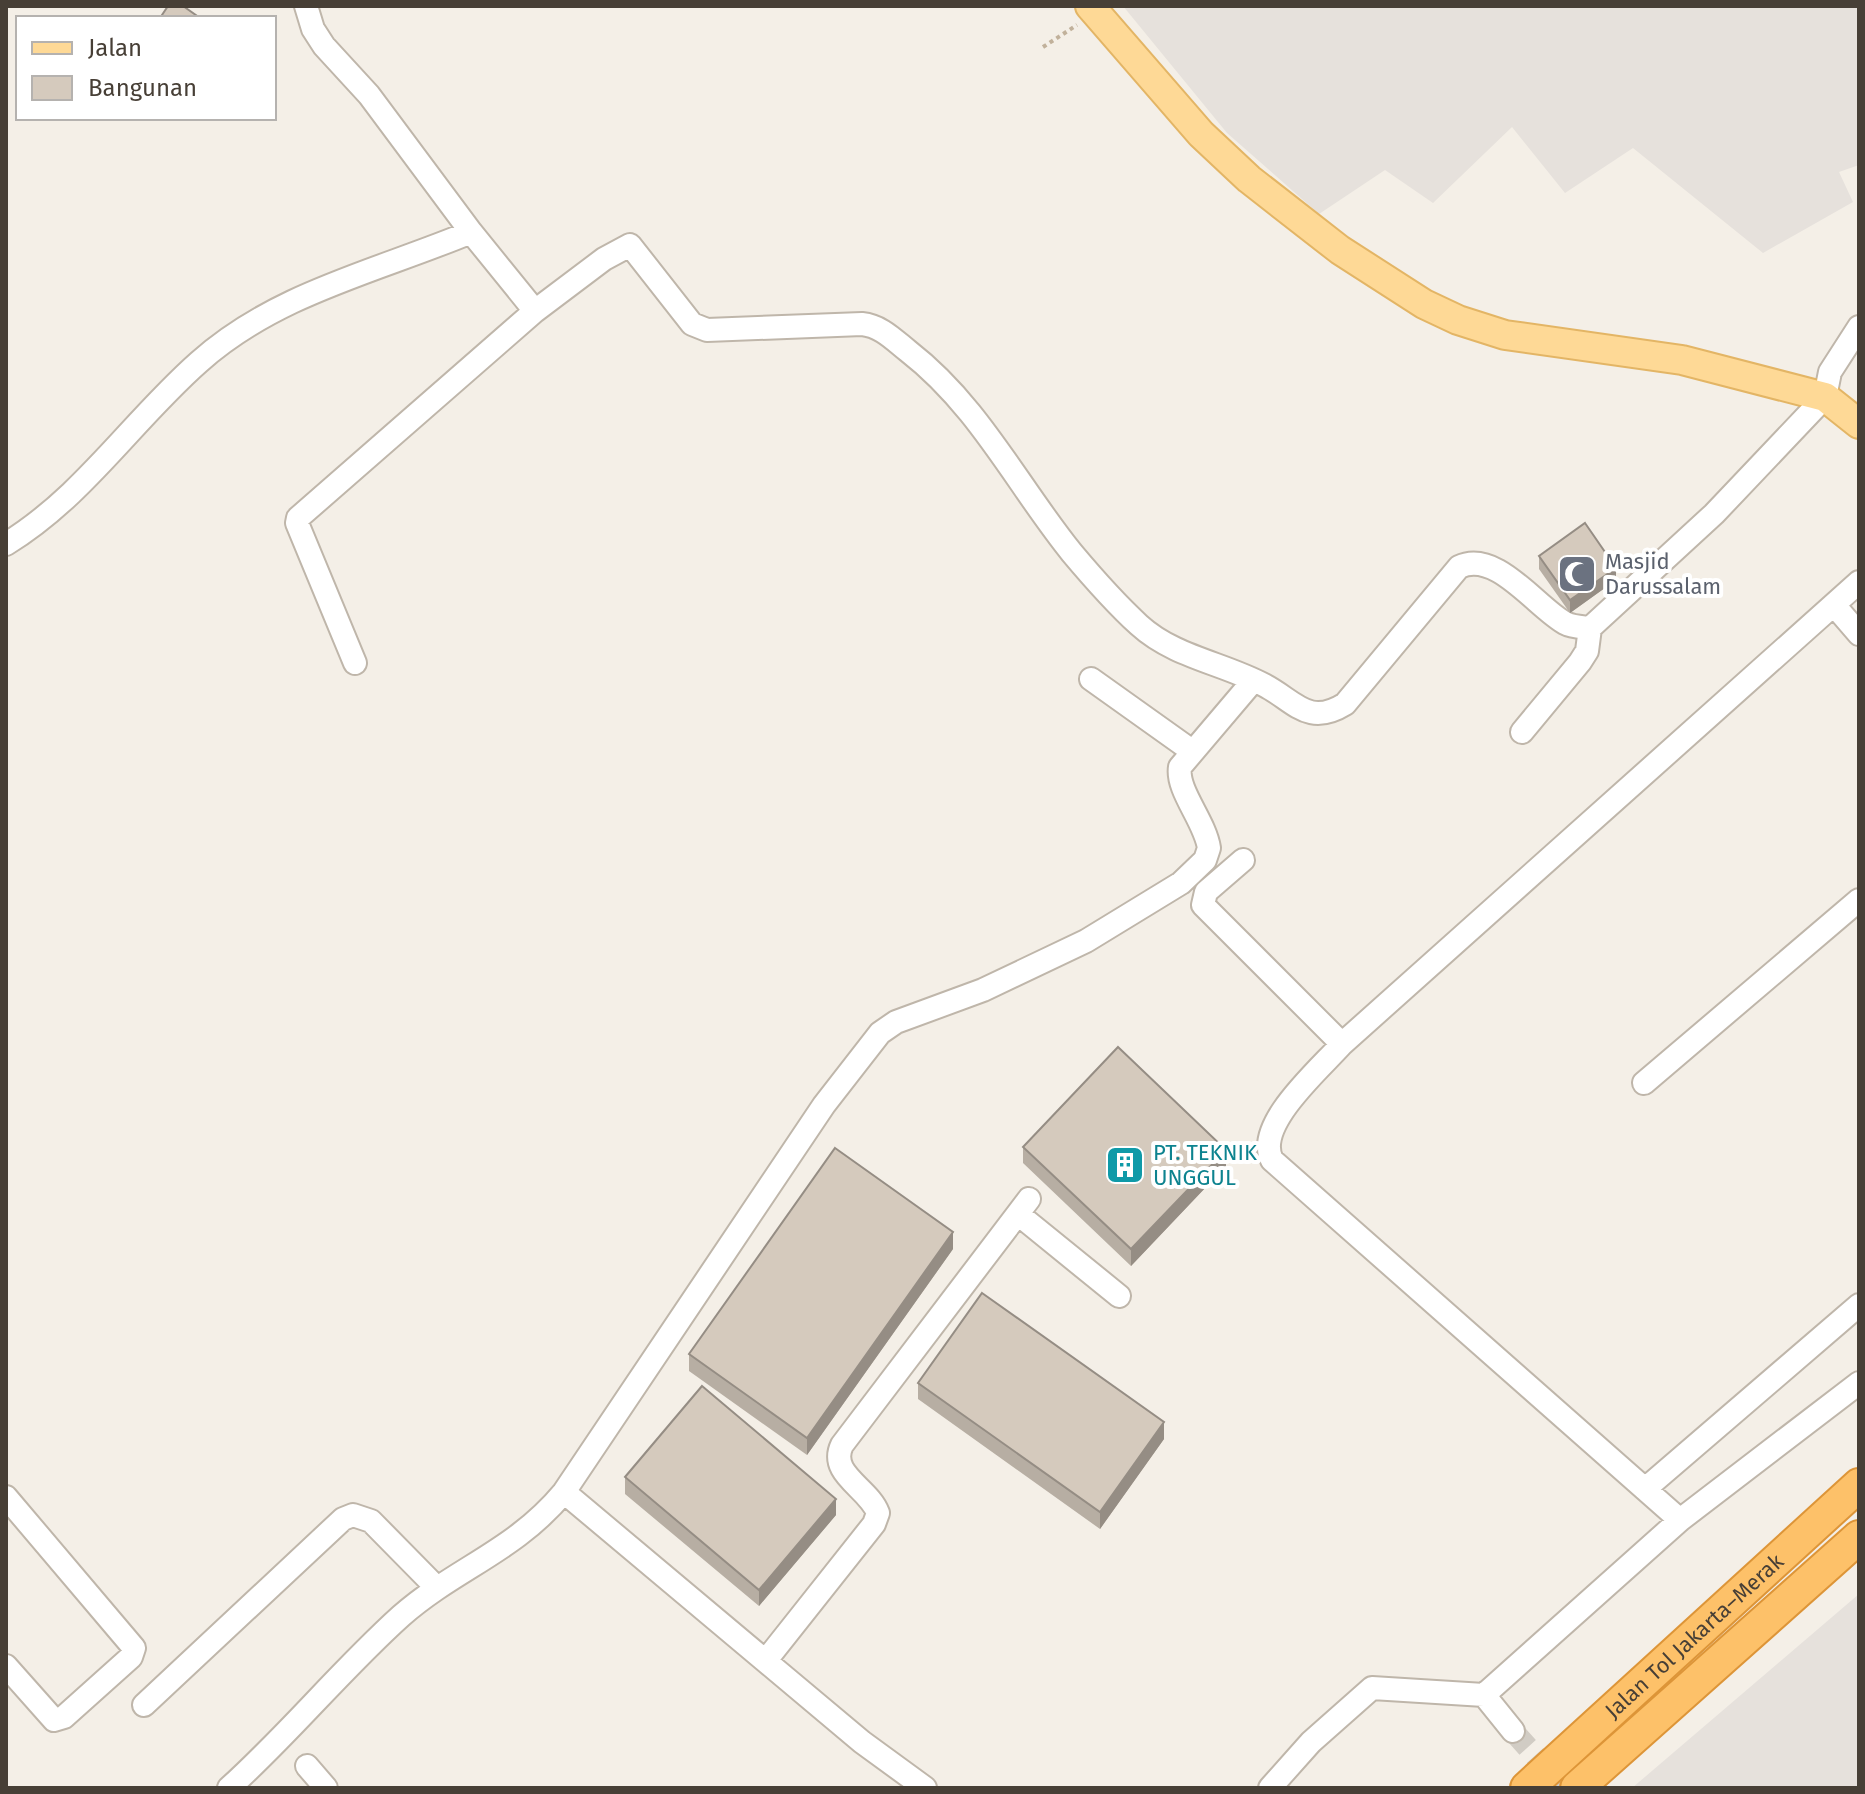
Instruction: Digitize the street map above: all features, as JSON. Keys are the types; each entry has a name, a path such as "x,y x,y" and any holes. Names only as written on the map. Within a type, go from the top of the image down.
{"highway":[{"name":"Jalan Tol Jakarta–Merak","path":"1527,1788 1859,1485"},
{"name":"Jalan Tol Jakarta–Merak","path":"1577,1788 1859,1537"}],"main road":[{"path":"1093,9 1201,134 1249,179 1340,250 1424,304 1458,320 1505,335 1682,360 1825,397 1859,424"}],"street":[{"path":"306,6 313,29 324,46 369,95 471,232 535,311"},
{"path":"7,542 63,504 201,360 236,336 302,296 471,232"},
{"path":"355,663 297,523 298,518 535,311 604,259 630,245 692,324 707,330 862,324 882,330 938,374 960,397 1072,552 1140,626 1181,652 1253,681 1301,710 1320,715 1331,713 1345,704 1459,567 1470,561 1478,561 1517,583 1566,623 1590,628"},
{"path":"1522,732 1580,662 1587,651 1590,628 1714,514 1825,397 1830,372 1859,327"},
{"path":"1680,1520 1272,1160 1266,1148 1278,1117 1342,1044 1859,582"},
{"path":"1834,605 1859,634"},
{"path":"1091,679 1192,751"},
{"path":"229,1788 281,1741 399,1619 436,1587 515,1541 543,1517 564,1492 824,1105 880,1033 896,1022 983,990 1086,941 1196,871 1205,860 1208,838 1178,778 1180,767 1253,681"},
{"path":"1243,860 1206,892 1203,905 1342,1044"},
{"path":"1644,1083 1859,900"},
{"path":"767,1659 874,1524 878,1513 874,1502 838,1466 837,1455 842,1445 1023,1206 1119,1296"},
{"path":"1645,1489 1859,1305"},
{"path":"1270,1788 1311,1742 1372,1688 1484,1695 1680,1520 1859,1383"},
{"path":"564,1492 767,1659 862,1742 925,1788"},
{"path":"6,1497 134,1648 131,1657 64,1717 54,1720 6,1666"},
{"path":"144,1705 343,1519 353,1515 371,1521 436,1587"},
{"path":"1484,1695 1513,1731"},
{"path":"307,1766 326,1788"}],"path":[{"path":"1043,47 1093,9"}],"shaded area":[{"path":"1123,6 1859,6 1859,165 1839,172 1853,202 1763,253 1633,148 1565,193 1512,127 1433,203 1385,170 1319,214 1227,133"},
{"path":"1859,1594 1859,1788 1632,1788"}],"building":[{"path":"168,6 183,6 197,16 161,16"},
{"name":"Masjid Darussalam","path":"1585,523 1616,568 1570,600 1539,556"},
{"name":"PT. TEKNIK UNGGUL","path":"1118,1047 1226,1150 1131,1249 1023,1147"},
{"path":"835,1148 953,1232 807,1438 689,1354"},
{"path":"982,1293 1164,1422 1100,1512 918,1383"},
{"path":"702,1386 836,1499 759,1590 625,1477"}],"tunnel":[{"path":"1513,1731 1564,1788"}],"place":[{"name":"Masjid Darussalam","path":"1577,574"},
{"name":"PT. TEKNIK UNGGUL","path":"1125,1165"}]}
